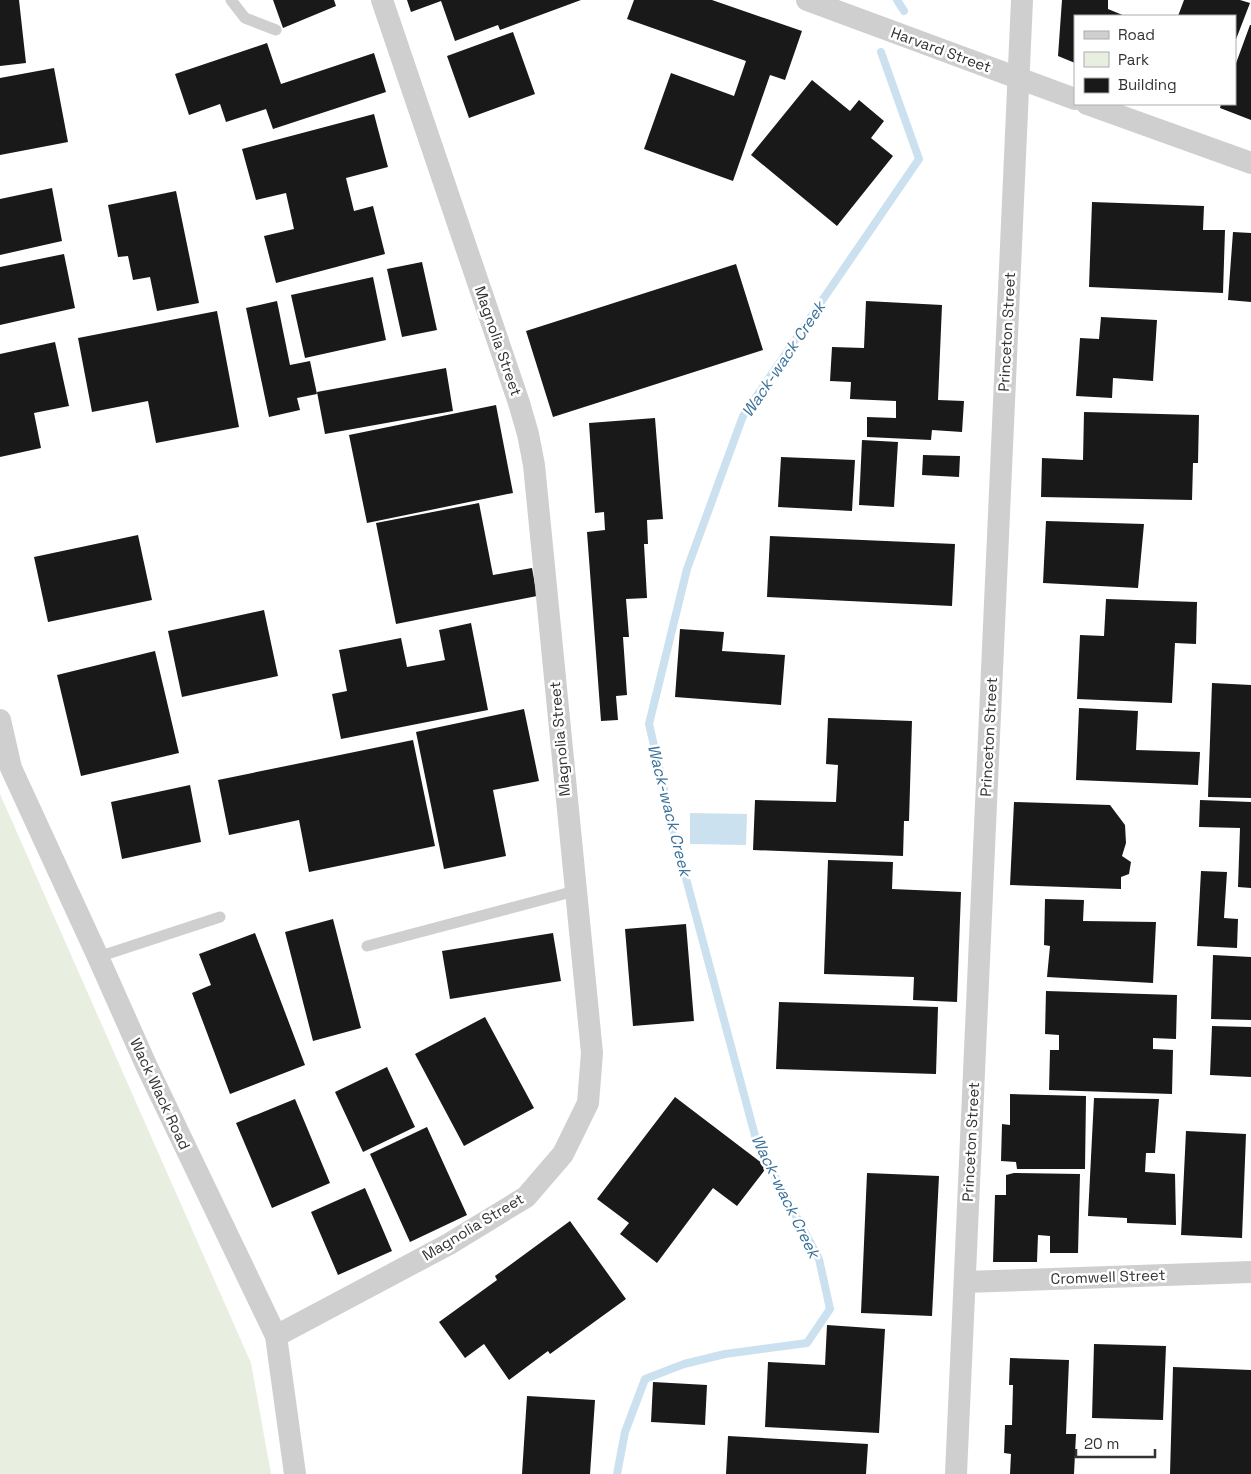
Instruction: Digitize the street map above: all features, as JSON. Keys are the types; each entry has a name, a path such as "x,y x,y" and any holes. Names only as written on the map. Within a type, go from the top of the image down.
{"street":[{"name":"Magnolia Street","path":"276,1336 448,1244 526,1196 563,1154 588,1103 592,1053 535,475 528,434 382,0"},
{"name":"Harvard Street","path":"807,0 1074,99"},
{"name":"Princeton Street","path":"956,1474 1022,0"},
{"path":"1090,105 1251,163"},
{"name":"Wack Wack Road","path":"0,720 11,768 147,1067 276,1336 294,1474"},
{"name":"Cromwell Street","path":"965,1282 1251,1272"}],"lane":[{"path":"231,0 245,18 276,30"},
{"path":"367,946 575,891"},
{"path":"98,957 220,917"}],"green space":[{"path":"0,794 251,1363 271,1474 0,1474"}],"water":[{"path":"690,813 747,814 746,845 690,844"}],"building":[{"path":"0,0 19,0 26,63 0,66"},
{"path":"273,0 334,0 336,6 283,28"},
{"path":"407,0 581,0 500,30 498,25 455,41 441,1 411,12"},
{"path":"634,0 712,0 802,31 785,80 770,75 733,181 644,149 671,73 734,96 746,61 627,19"},
{"path":"1062,0 1108,0 1108,9 1123,15 1074,15 1074,63 1058,56"},
{"path":"1184,0 1240,0 1250,3 1236,39 1236,15 1178,15"},
{"path":"1251,25 1251,120 1220,108 1221,105 1236,105 1236,63"},
{"path":"513,32 535,94 469,118 447,56"},
{"path":"267,43 281,84 374,53 386,92 273,129 266,109 226,122 220,104 189,115 175,74"},
{"path":"54,68 68,142 0,155 0,78"},
{"path":"812,80 850,111 859,100 884,121 871,138 893,156 837,226 751,155"},
{"path":"374,114 388,167 346,178 354,211 373,206 385,254 276,283 264,236 294,229 286,193 256,200 242,149"},
{"path":"52,188 62,241 0,255 0,199"},
{"path":"176,191 199,303 157,311 150,277 133,280 128,256 118,257 108,205"},
{"path":"1092,202 1204,206 1203,230 1225,230 1223,293 1089,287"},
{"path":"1233,232 1251,233 1251,302 1228,300"},
{"path":"64,254 75,308 0,325 0,267"},
{"path":"422,262 437,330 402,337 387,269"},
{"path":"736,264 763,350 553,417 526,331"},
{"path":"373,277 386,340 305,358 291,295"},
{"path":"277,301 290,365 310,361 317,394 297,398 300,410 269,417 246,308"},
{"path":"866,301 942,305 938,400 964,401 962,432 932,430 931,440 867,437 867,417 896,418 896,401 850,399 851,382 830,381 832,347 864,348"},
{"path":"217,311 239,427 156,443 148,401 92,412 78,338"},
{"path":"1101,317 1157,320 1153,381 1113,378 1112,398 1076,396 1080,338 1099,339"},
{"path":"55,342 69,406 34,413 41,448 0,457 0,354"},
{"path":"446,368 453,411 325,434 317,392"},
{"path":"496,405 513,493 367,523 349,435"},
{"path":"1084,412 1199,415 1198,463 1193,463 1192,500 1041,497 1042,458 1083,460"},
{"path":"655,418 663,519 647,520 648,544 644,544 647,598 626,599 629,637 623,637 627,695 616,696 618,720 601,721 587,532 605,530 604,512 595,513 589,423"},
{"path":"862,440 898,442 894,507 859,505"},
{"path":"923,455 960,456 959,477 922,475"},
{"path":"781,457 855,460 852,511 778,507"},
{"path":"479,503 493,575 532,568 537,596 396,624 376,523"},
{"path":"1046,521 1144,524 1138,588 1043,583"},
{"path":"138,535 152,600 48,622 34,557"},
{"path":"770,536 955,544 952,606 767,597"},
{"path":"1106,599 1197,602 1196,644 1175,643 1172,703 1077,699 1080,635 1104,636"},
{"path":"264,610 278,676 182,697 168,631"},
{"path":"471,623 488,710 341,739 332,694 347,691 339,650 401,638 407,667 445,660 439,630"},
{"path":"680,629 724,632 722,651 785,655 781,705 675,697"},
{"path":"155,651 179,753 81,776 57,675"},
{"path":"1212,683 1251,685 1251,798 1208,797"},
{"path":"1079,708 1138,711 1136,750 1200,752 1198,785 1076,780"},
{"path":"524,709 539,781 493,790 506,856 444,869 416,732"},
{"path":"828,718 912,721 909,821 904,821 903,856 753,850 755,800 836,802 838,765 826,764"},
{"path":"413,740 435,846 309,872 299,820 229,835 218,780"},
{"path":"190,785 201,842 122,859 111,802"},
{"path":"1200,800 1251,802 1251,888 1238,887 1240,828 1199,827"},
{"path":"1014,802 1110,805 1125,825 1126,843 1122,856 1131,862 1129,874 1121,877 1121,889 1010,885"},
{"path":"828,860 893,862 892,889 961,892 957,1002 913,1000 914,977 824,974"},
{"path":"1201,871 1227,872 1224,918 1238,919 1237,948 1197,946"},
{"path":"1045,899 1084,900 1083,921 1156,922 1153,983 1047,977 1050,946 1044,945"},
{"path":"333,919 361,1028 313,1041 285,932"},
{"path":"686,924 694,1021 633,1026 625,929"},
{"path":"255,933 305,1065 230,1094 192,993 211,985 199,954"},
{"path":"553,933 561,981 450,999 442,951"},
{"path":"1213,955 1251,957 1251,1020 1211,1019"},
{"path":"1046,991 1177,995 1176,1039 1153,1038 1153,1049 1173,1050 1172,1094 1049,1090 1050,1050 1059,1050 1059,1035 1045,1034"},
{"path":"779,1002 938,1007 936,1074 776,1069"},
{"path":"485,1017 534,1108 464,1146 415,1054"},
{"path":"1212,1026 1251,1027 1251,1077 1210,1075"},
{"path":"387,1067 415,1127 363,1152 335,1092"},
{"path":"1010,1094 1086,1096 1085,1169 1017,1169 1016,1162 1001,1161 1002,1124 1010,1125"},
{"path":"675,1097 767,1167 737,1206 713,1188 657,1263 620,1234 629,1223 597,1199"},
{"path":"1094,1098 1159,1099 1155,1153 1146,1153 1145,1172 1175,1174 1176,1225 1127,1223 1127,1218 1088,1216"},
{"path":"295,1099 330,1183 272,1208 236,1123"},
{"path":"427,1127 467,1215 410,1242 370,1154"},
{"path":"1186,1131 1246,1134 1242,1238 1181,1235"},
{"path":"867,1173 939,1176 932,1316 861,1313"},
{"path":"1014,1173 1080,1174 1078,1253 1050,1253 1050,1236 1038,1235 1037,1262 993,1262 995,1195 1006,1195 1006,1175"},
{"path":"365,1188 392,1251 338,1275 311,1212"},
{"path":"570,1221 626,1299 550,1354 548,1351 509,1380 484,1344 465,1358 439,1322 497,1280 495,1276"},
{"path":"827,1325 885,1329 879,1433 765,1427 768,1362 825,1365"},
{"path":"1094,1344 1166,1346 1163,1420 1092,1418"},
{"path":"1010,1358 1069,1360 1066,1434 1076,1434 1074,1474 1010,1474 1011,1454 1004,1453 1005,1425 1012,1425 1013,1385 1009,1385"},
{"path":"1173,1367 1251,1370 1251,1474 1170,1474"},
{"path":"653,1382 707,1385 705,1425 651,1422"},
{"path":"527,1396 595,1400 590,1474 522,1474"},
{"path":"728,1436 868,1444 866,1474 726,1474"}],"waterway":[{"name":"Wack-wack Creek","path":"897,0 904,11"},
{"name":"Wack-wack Creek","path":"617,1474 625,1432 645,1379 684,1364 725,1354 807,1343 830,1309 819,1259 757,1143 677,845 649,724 687,569 743,416 919,159 881,52"}]}
